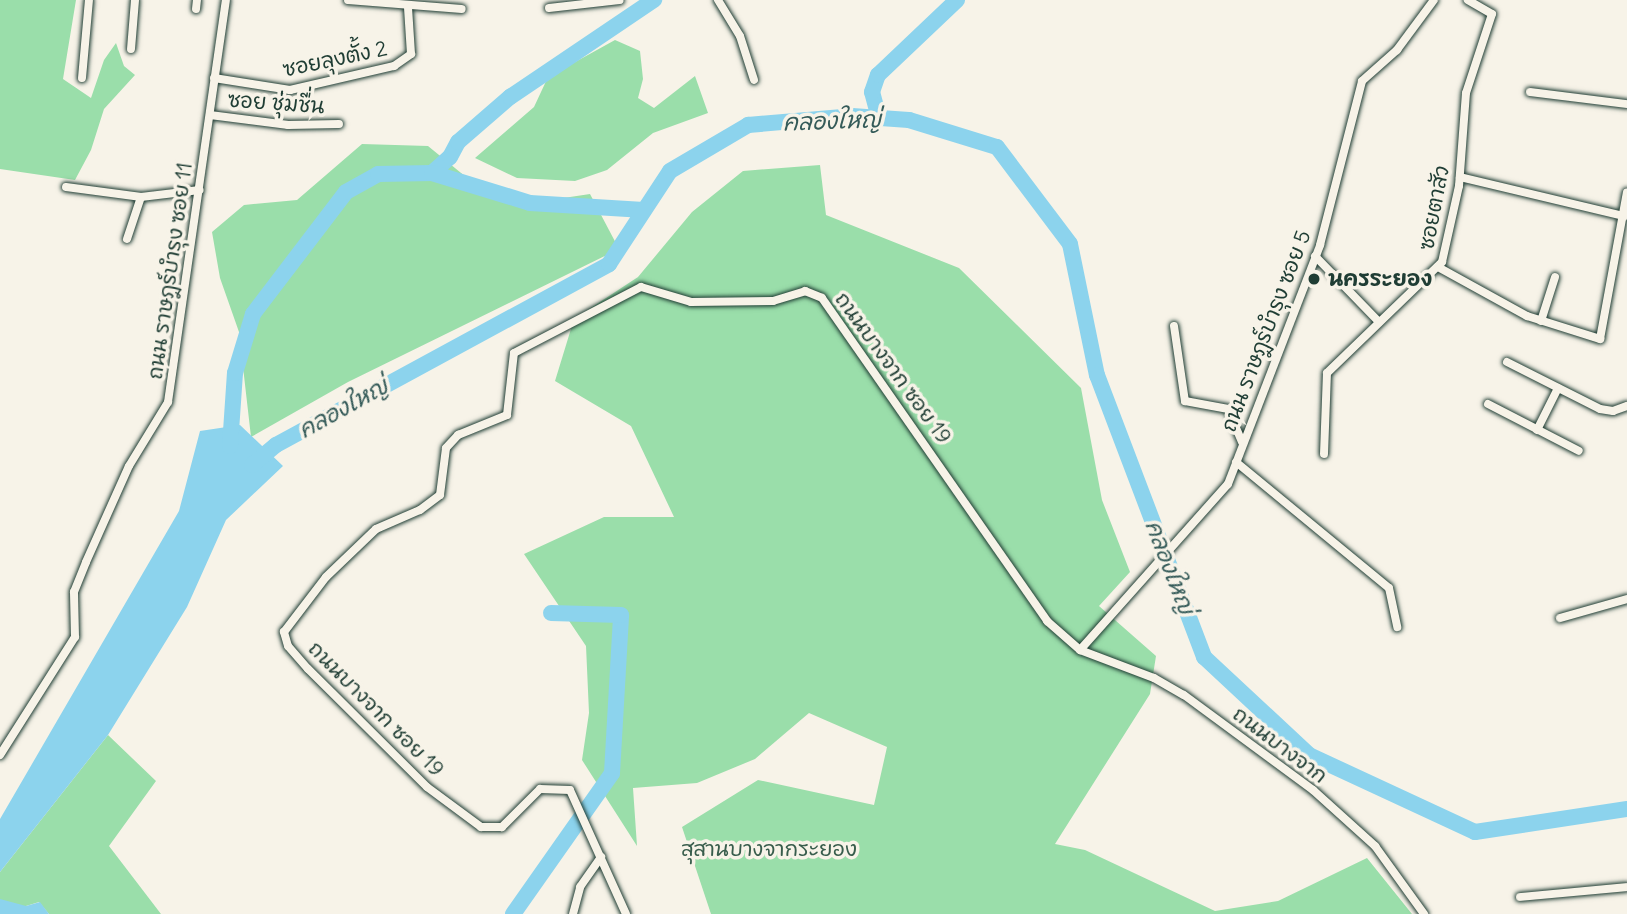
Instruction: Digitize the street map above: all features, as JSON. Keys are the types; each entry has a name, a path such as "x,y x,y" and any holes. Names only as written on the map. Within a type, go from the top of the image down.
{"street":[{"path":"82,78 89,0"},
{"path":"131,49 135,0"},
{"name":"ถนน ราษฎร์บำรุง ซอย 11","path":"0,755 75,637 74,592 129,466 168,402 226,0"},
{"path":"348,0 408,7 462,9"},
{"path":"549,8 620,0"},
{"path":"718,0 741,38 754,80"},
{"name":"ถนน ราษฎร์บำรุง ซอย 5","path":"1080,650 1228,484 1315,256 1352,110 1362,81 1374,67 1397,50 1434,0"},
{"name":"ซอยตาสัว","path":"1324,454 1327,373 1438,267 1460,177 1466,93 1492,14 1468,0"},
{"name":"ซอยลุงตั้ง 2","path":"214,78 290,90 394,66 411,54 408,7"},
{"path":"1530,92 1627,104"},
{"name":"ซอย ชุ่มชื่น","path":"210,115 288,125 339,124"},
{"path":"1460,177 1624,216"},
{"path":"66,187 141,197 200,190"},
{"path":"1438,267 1542,321 1600,339 1627,192"},
{"path":"127,239 141,197"},
{"path":"1315,256 1379,322"},
{"path":"1542,321 1555,277"},
{"name":"ถนนบางจาก ซอย 19","path":"626,914 593,834 570,790 545,787 530,796 502,827 481,827 427,787 288,646 284,632 326,577 376,529 420,510 440,495 446,448 458,435 507,415 514,353 632,289 651,288 691,302 773,301 805,291 822,298 1046,621 1080,650"},
{"path":"1174,326 1185,401 1228,409 1242,442"},
{"path":"1507,362 1600,410 1613,411 1627,406"},
{"path":"1537,430 1558,388"},
{"path":"1488,404 1579,452"},
{"path":"1236,462 1389,588 1397,627"},
{"path":"1560,618 1627,599"},
{"name":"ถนนบางจาก","path":"1080,650 1154,678 1184,695 1313,790 1375,846 1424,914"},
{"path":"573,914 580,887 601,857"},
{"path":"1520,897 1627,887"}],"green space":[{"path":"0,0 76,0 63,79 91,98 104,60 116,43 124,66 135,75 104,109 91,150 75,180 0,169"},
{"path":"615,40 640,51 643,79 638,98 654,108 695,76 708,113 653,133 607,170 575,181 517,178 475,158 534,107 548,77"},
{"path":"362,144 428,146 477,186 504,200 530,203 590,194 619,249 348,382 251,437 239,332 220,278 212,232 244,205 297,200"},
{"name":"สุสานบางจากระยอง","path":"820,165 826,215 959,268 1081,388 1102,500 1130,572 1099,606 1156,656 1150,694 1055,844 1085,850 1215,911 1278,901 1367,858 1412,914 711,914 682,827 758,780 874,805 887,747 809,713 755,759 697,783 633,788 637,846 582,760 589,713 586,646 524,554 604,517 674,517 631,426 555,381 574,319 638,277 692,212 743,171"},
{"path":"108,735 156,781 109,846 161,914 49,914 39,902 0,914 0,872"}],"water":[{"path":"240,425 283,466 226,520 187,607 108,735 0,872 0,819 179,511 200,431"},
{"path":"0,899 26,906 40,902 49,914 0,914"}],"waterway":[{"path":"432,173 450,157 458,142 510,97 654,0"},
{"path":"879,118 872,92 878,75 957,0"},
{"name":"คลองใหญ่","path":"252,465 276,445 609,264 670,171 748,125 852,116 909,120 997,147 1070,244 1097,375 1204,657 1309,755 1475,832 1627,809"},
{"path":"230,446 235,373 253,314 346,192 378,174 432,173 530,203 644,210"},
{"path":"513,914 612,773 621,615 551,613"}],"place":[{"name":"นครระยอง","path":"1314,279"}]}
